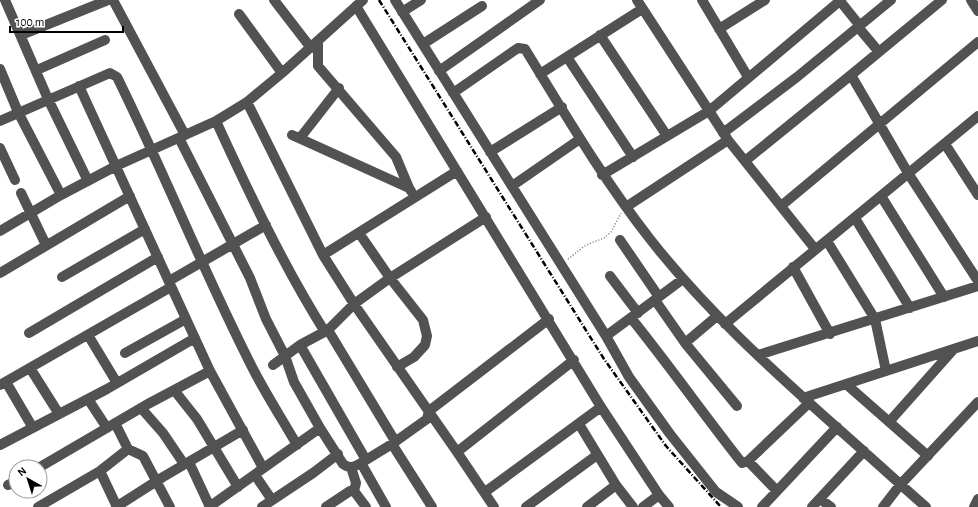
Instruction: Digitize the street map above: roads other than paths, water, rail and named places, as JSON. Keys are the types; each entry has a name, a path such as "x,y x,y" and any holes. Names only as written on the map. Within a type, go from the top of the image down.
{"street":[{"path":"5,0 37,70 48,99 88,181"},
{"path":"21,34 108,0"},
{"path":"113,0 182,136 250,278 266,319 285,356 294,382 320,428 343,464 351,467 364,462 394,443 427,419 429,411 549,319"},
{"path":"274,0 314,44 318,66 339,88 396,157 409,188 416,198"},
{"path":"395,0 606,336 629,377 670,434 716,492 738,507"},
{"path":"402,12 421,0"},
{"path":"439,71 540,0"},
{"path":"702,0 748,76"},
{"path":"719,29 765,0"},
{"path":"626,207 725,137 892,0"},
{"path":"745,161 942,0"},
{"path":"971,0 978,11"},
{"path":"602,174 633,158 709,111 748,76 840,1 879,52"},
{"path":"0,231 61,194 116,166 216,122 247,102 282,73 360,3 457,171 602,407 659,495 669,507"},
{"path":"540,74 600,35 639,4 725,137 782,206 815,249"},
{"path":"422,44 482,6"},
{"path":"239,14 282,73"},
{"path":"600,35 667,136"},
{"path":"37,70 105,40"},
{"path":"782,206 879,123 978,42"},
{"path":"453,93 518,48 525,49 602,174 650,240 716,316 806,401 926,507"},
{"path":"568,56 633,158"},
{"path":"0,68 18,112 61,194"},
{"path":"0,121 110,73 117,77 153,150 202,262 249,362 296,446"},
{"path":"852,75 908,173 978,281"},
{"path":"79,86 210,371 263,468"},
{"path":"339,88 296,137 409,188"},
{"path":"247,102 323,255 354,304 494,507"},
{"path":"490,152 562,107"},
{"path":"725,324 978,116"},
{"path":"216,122 266,225 303,296 326,331 432,507"},
{"path":"512,186 580,139"},
{"path":"945,144 978,195"},
{"path":"0,148 15,180"},
{"path":"323,255 457,171"},
{"path":"21,193 46,245"},
{"path":"0,273 130,196"},
{"path":"881,196 944,297"},
{"path":"273,365 300,345 326,331 354,304 390,278 486,217"},
{"path":"855,218 910,308"},
{"path":"32,428 3,383 88,335 170,284 202,262 266,225"},
{"path":"62,277 145,229"},
{"path":"359,233 390,278 423,320 426,336 425,345 398,367"},
{"path":"620,240 685,343 738,406"},
{"path":"827,240 875,319 886,371"},
{"path":"29,333 158,257"},
{"path":"793,267 830,334"},
{"path":"610,276 634,315 696,406 742,463 748,461 806,401 846,384 978,341"},
{"path":"606,336 684,279"},
{"path":"758,355 830,334 978,286"},
{"path":"685,343 716,316"},
{"path":"125,353 186,319"},
{"path":"88,335 117,383"},
{"path":"0,445 117,383 195,338"},
{"path":"300,345 364,462 386,507"},
{"path":"889,422 954,349"},
{"path":"457,452 574,360"},
{"path":"30,368 59,414"},
{"path":"48,462 141,408 210,371"},
{"path":"846,384 928,456"},
{"path":"174,390 197,419 215,446 238,487"},
{"path":"88,398 111,425 128,449 143,456 170,507"},
{"path":"883,507 900,485 978,402"},
{"path":"485,492 602,407"},
{"path":"141,408 164,433 186,463 210,507 320,428"},
{"path":"579,424 616,485 633,507"},
{"path":"762,507 837,427"},
{"path":"100,471 117,507 156,481 243,430"},
{"path":"38,507 100,471 128,449"},
{"path":"812,507 864,451"},
{"path":"262,507 338,454"},
{"path":"526,507 597,454"},
{"path":"748,461 777,491"},
{"path":"351,467 356,483 354,491"},
{"path":"254,475 272,500"},
{"path":"587,507 616,485"},
{"path":"326,507 350,491 354,491"},
{"path":"354,491 366,507"},
{"path":"644,507 659,495"},
{"path":"820,499 831,507"},
{"path":"974,507 978,499"}],"railway":[{"path":"379,0 604,359 666,446 721,507"}]}
